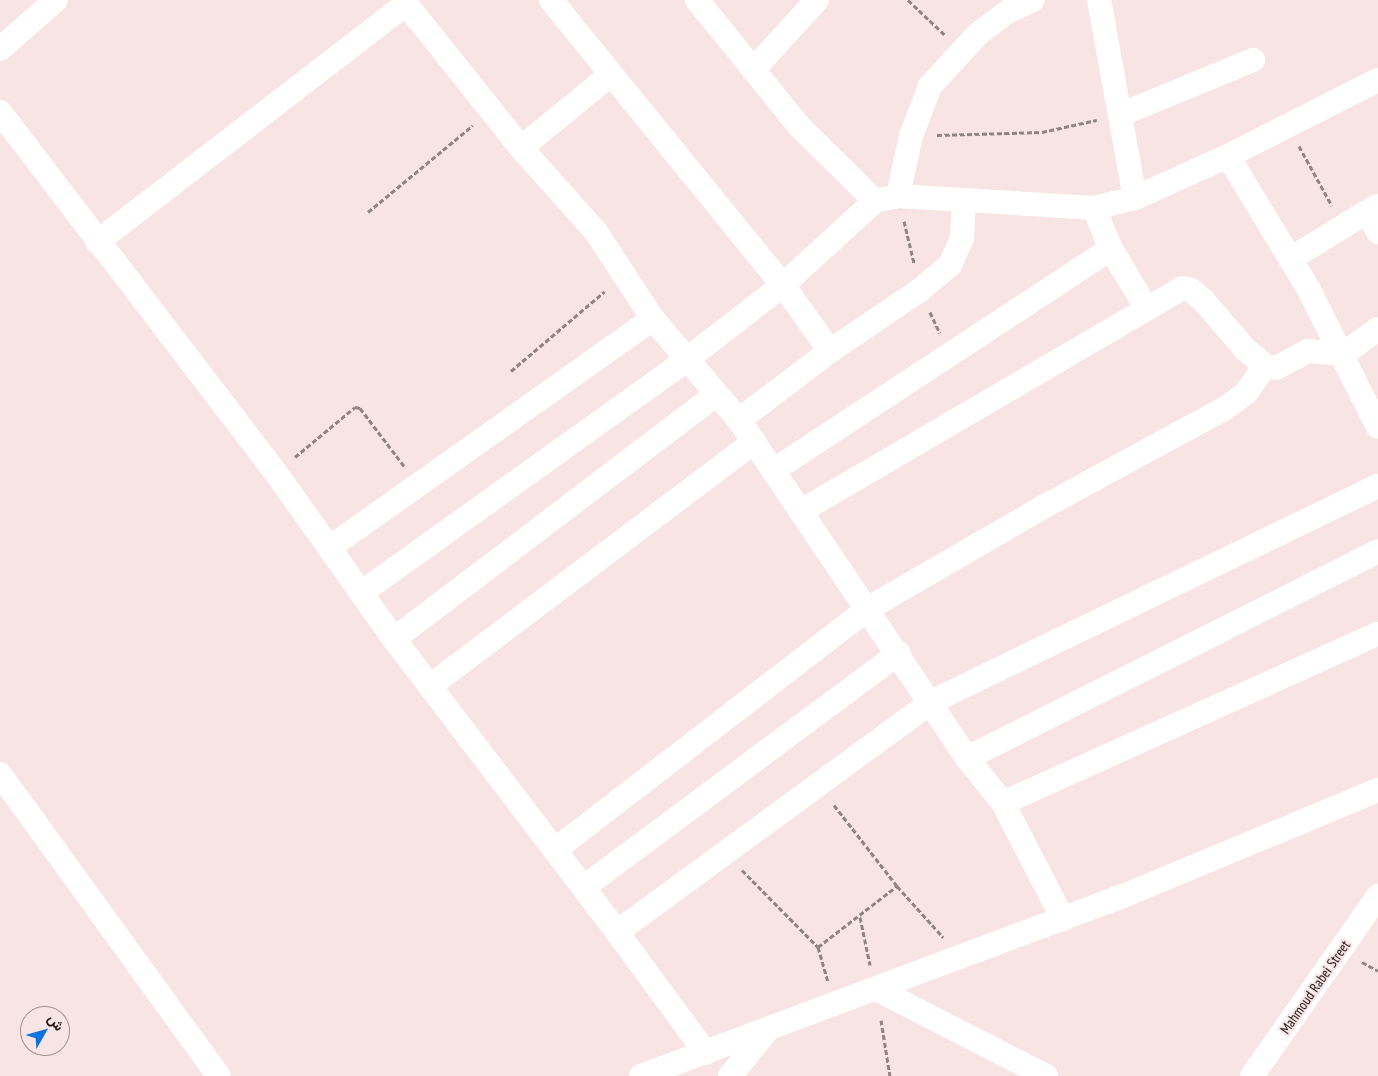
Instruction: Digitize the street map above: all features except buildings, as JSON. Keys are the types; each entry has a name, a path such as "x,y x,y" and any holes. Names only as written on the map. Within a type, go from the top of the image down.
{"street":[{"path":"0,49 56,0"},
{"path":"550,0 783,285 830,351"},
{"path":"697,0 752,70 806,134 875,201"},
{"path":"752,70 816,0"},
{"path":"898,196 911,136 930,86 960,51 1009,11 1033,0"},
{"path":"1099,0 1122,114 1135,198"},
{"path":"97,242 404,2 521,148 596,232 653,319 739,420 869,608 967,758 1003,804 1064,919"},
{"path":"1122,114 1253,60"},
{"path":"521,148 610,75"},
{"path":"361,593 686,360 783,285 875,201 898,196 1094,208 1135,198 1288,127 1378,80"},
{"path":"0,112 97,242 276,473 394,639 556,849 706,1053"},
{"path":"1228,156 1290,259 1342,354 1378,427"},
{"path":"739,420 830,351 920,290 950,265 962,238 964,201"},
{"path":"1094,208 1111,249 1147,309"},
{"path":"1290,259 1343,226 1374,216"},
{"path":"774,470 1111,249"},
{"path":"801,511 1182,288 1191,290 1245,349 1265,366 1276,368 1308,351 1342,354 1378,329"},
{"path":"329,548 653,319"},
{"path":"556,849 869,608 1044,506 1224,409 1246,393 1265,366"},
{"path":"394,639 717,394"},
{"path":"430,686 754,442"},
{"path":"617,932 931,702 1378,486"},
{"path":"967,758 1378,551"},
{"path":"1003,804 1378,634"},
{"path":"584,888 899,653"},
{"path":"0,774 219,1076"},
{"path":"641,1076 766,1032 960,956 1064,919 1378,790"},
{"name":"Mahmoud Rabei Street","path":"1252,1076 1378,896"},
{"path":"876,989 1046,1076"},
{"path":"730,1076 766,1032"}],"path":[{"path":"908,0 960,51"},
{"path":"368,212 491,111"},
{"path":"911,136 1042,132 1122,114"},
{"path":"1288,127 1343,226"},
{"path":"511,371 625,274"},
{"path":"276,473 355,407 360,408 418,485"},
{"path":"818,784 896,886 960,956"},
{"path":"725,853 818,947 833,1006"},
{"path":"818,947 860,917 896,886"},
{"path":"860,917 876,989 890,1076"}]}
